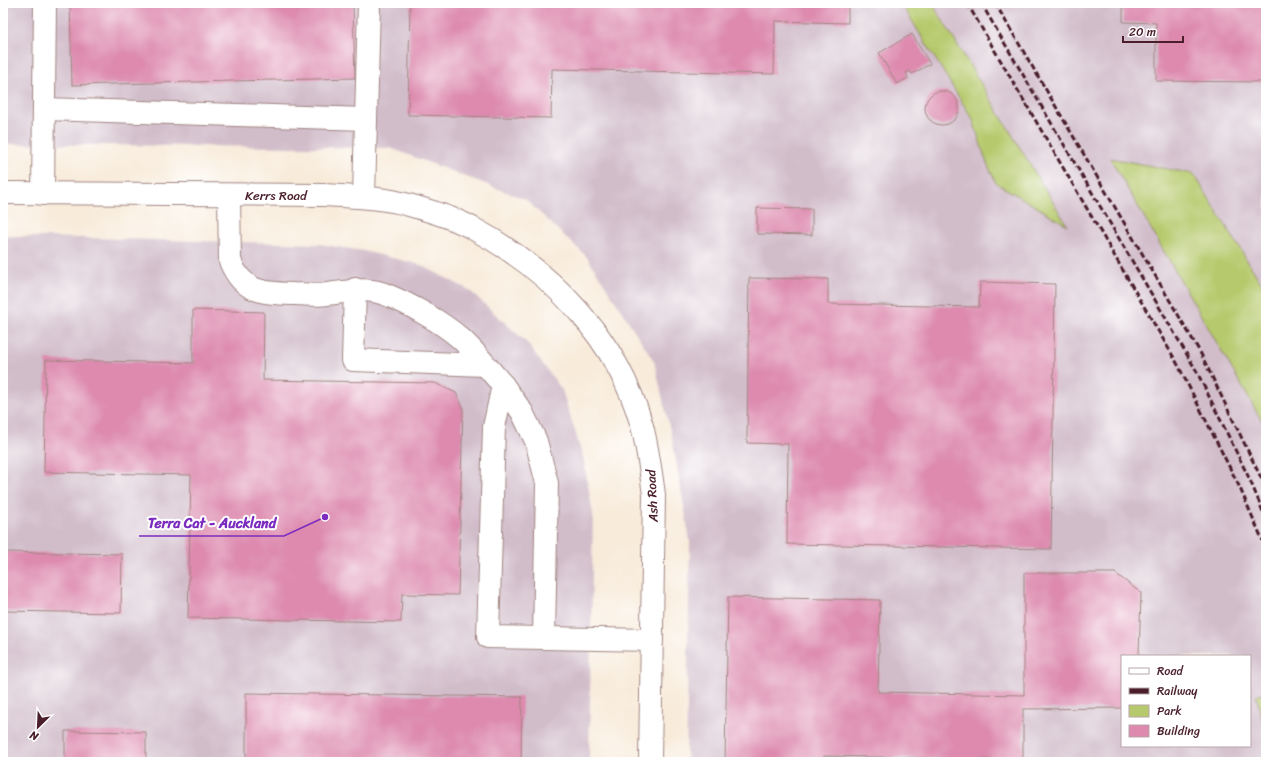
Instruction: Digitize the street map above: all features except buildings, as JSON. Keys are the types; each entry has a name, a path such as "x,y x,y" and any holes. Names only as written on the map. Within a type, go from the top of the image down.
{"main road":[{"path":"43,194 45,3"},
{"path":"364,197 368,3"},
{"path":"44,109 366,119"},
{"name":"Kerrs Road","path":"3,193 364,197 408,205 473,228 533,267"},
{"path":"229,195 230,261 234,271 248,285 263,293 326,295 356,289 370,290 387,295 421,312 460,338 503,385 522,412 536,441 547,483 544,637"},
{"name":"Ash Road","path":"533,267 556,285 597,333 629,390 642,425 650,459 654,495 650,762"},
{"path":"356,289 353,360 485,365"},
{"path":"503,385 494,427 488,637 652,640"}],"shaded area":[{"path":"3,3 901,3 973,120 986,161 1066,224 932,3 1266,3 1266,291 1194,174 1111,159 1266,428 1266,692 1257,695 1266,734 1266,762 686,762 690,541 672,438 654,361 587,257 525,199 390,148 3,144"},
{"path":"3,236 318,244 364,251 421,265 469,290 527,343 562,390 583,457 593,514 589,762 3,762"}],"green space":[{"path":"901,3 932,3 1067,225 996,183 986,161 973,120"},
{"path":"1110,158 1194,174 1266,291 1266,428"},
{"path":"1266,692 1266,734 1256,695"}],"railway":[{"path":"967,3 1177,363 1239,486 1266,548"},
{"path":"981,3 1196,370 1250,480 1266,519"},
{"path":"995,3 1200,352 1266,488"}],"place":[{"name":"Terra Cat - Auckland","path":"325,517"}]}
